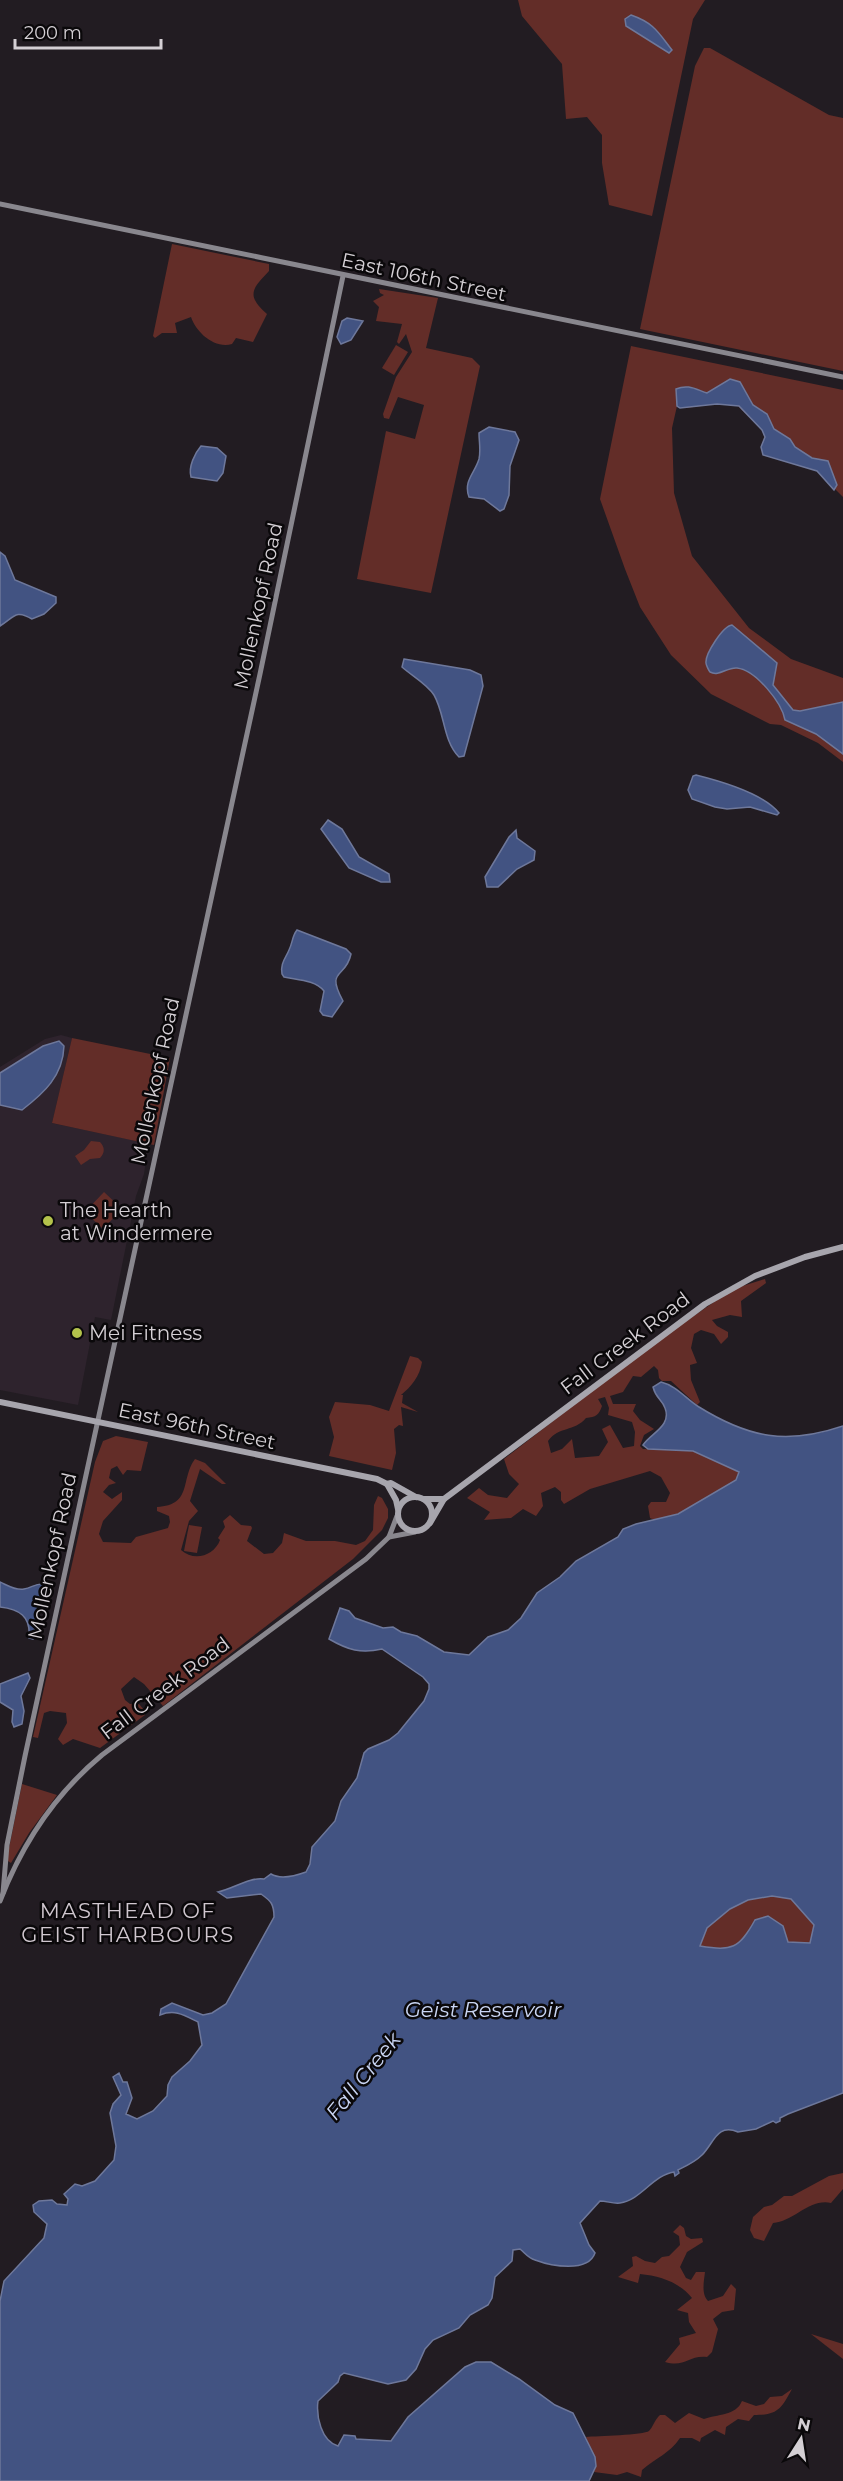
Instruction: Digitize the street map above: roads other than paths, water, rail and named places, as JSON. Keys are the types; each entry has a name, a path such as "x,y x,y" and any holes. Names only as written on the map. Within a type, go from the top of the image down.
{"main road":[{"name":"Fall Creek Road","path":"430,1522 444,1499 712,1299 782,1265 843,1247"},
{"name":"East 96th Street","path":"0,1402 377,1479 387,1484 391,1483 420,1498"},
{"path":"387,1484 395,1497 402,1526 415,1532 425,1528 430,1522 432,1511 420,1498"},
{"path":"398,1513 406,1499 444,1499"}],"street":[{"name":"East 106th Street","path":"0,204 843,377"},
{"name":"Mollenkopf Road","path":"3,1893 7,1841 260,674 343,276"},
{"name":"Fall Creek Road","path":"0,1900 17,1863 49,1810 88,1767 366,1559 389,1537 398,1513"},
{"path":"389,1537 415,1532"}],"water":[{"path":"631,15 650,25 672,50 669,53 626,26 625,19"},
{"path":"347,318 363,321 351,340 341,344 337,337 342,321"},
{"path":"730,379 740,382 753,405 767,414 774,429 790,439 795,447 812,458 828,461 837,485 834,490 817,471 763,455 761,447 765,437 762,430 739,406 717,404 680,408 677,406 676,389 688,387 707,393"},
{"path":"489,427 515,432 519,440 510,466 509,495 504,509 500,511 484,499 469,497 467,486 479,459 479,433"},
{"path":"201,446 217,448 226,456 223,473 217,481 191,477 190,469 196,452"},
{"path":"0,552 5,556 15,580 56,597 56,603 44,614 32,619 19,614 0,626"},
{"path":"732,625 777,663 773,685 793,710 800,711 843,702 843,754 816,734 785,720 779,705 767,688 744,670 737,668 717,673 710,672 706,663 708,653 724,630"},
{"path":"404,659 470,670 481,675 483,686 464,756 459,757 450,743 434,695 402,667"},
{"path":"693,776 729,784 763,799 779,813 777,815 750,807 727,809 692,799 688,790"},
{"path":"328,820 342,829 359,857 389,874 390,882 381,882 349,868 321,829"},
{"path":"516,830 517,838 535,851 534,860 517,869 498,887 487,887 485,877 509,837"},
{"path":"297,930 346,949 351,954 345,967 336,978 338,991 343,1001 332,1017 323,1015 320,1011 324,991 320,987 306,981 284,977 282,974 283,964"},
{"path":"59,1041 64,1046 63,1057 56,1075 45,1090 22,1110 0,1105 0,1073 43,1046"},
{"name":"Geist Reservoir","path":"661,1382 667,1384 699,1407 735,1426 752,1432 786,1437 823,1432 843,1426 843,2093 788,2114 776,2123 773,2121 756,2129 738,2132 725,2130 717,2136 702,2155 678,2170 679,2173 675,2176 674,2172 667,2174 627,2201 617,2203 600,2201 580,2223 595,2253 585,2263 577,2266 559,2266 528,2257 520,2249 513,2250 512,2261 495,2277 492,2298 488,2305 470,2315 459,2328 433,2340 425,2349 416,2369 406,2380 388,2384 344,2373 318,2401 321,2427 327,2439 332,2443 338,2446 344,2435 355,2436 356,2439 391,2441 408,2417 465,2367 476,2362 491,2362 555,2405 573,2413 595,2457 596,2466 589,2481 0,2481 0,2301 4,2281 44,2238 47,2224 34,2212 33,2205 39,2201 52,2200 57,2204 67,2205 68,2199 64,2194 75,2184 82,2186 95,2181 114,2160 116,2146 110,2113 113,2104 121,2095 113,2077 119,2073 123,2082 127,2082 132,2098 126,2114 137,2119 153,2111 167,2096 168,2085 172,2077 190,2061 202,2045 198,2022 175,2013 160,2015 161,2009 172,2003 203,2015 212,2013 226,2004 274,1917 271,1903 261,1894 227,1898 218,1892 253,1880 264,1879 271,1874 284,1877 306,1872 310,1864 312,1847 335,1821 341,1801 357,1778 364,1753 398,1733 424,1701 429,1689 429,1684 423,1677 382,1649 355,1650 329,1639 340,1608 349,1611 355,1618 383,1628 393,1627 401,1632 417,1636 444,1652 469,1655 488,1637 508,1630 521,1618 537,1593 560,1577 576,1561 618,1537 623,1529 678,1514 736,1480 739,1472 693,1451 648,1449 643,1445 666,1420 665,1408 653,1387","holes":["772,1896 791,1899 814,1925 810,1943 788,1942 783,1926 768,1916 755,1920 744,1937 733,1946 727,1948 700,1946 707,1928 730,1909 748,1900"]},
{"path":"0,1582 21,1589 44,1584 33,1639 29,1638 28,1624 22,1615 0,1607"},
{"path":"28,1673 30,1678 21,1696 24,1711 22,1724 14,1727 13,1710 0,1702 0,1684"}],"place":[{"name":"The Hearth at Windermere","path":"48,1221"},
{"name":"Mei Fitness","path":"77,1333"}],"district":[{"name":"MASTHEAD OF GEIST HARBOURS","path":"128,1922"}],"water label":[{"name":"Fall Creek","path":"363,2076"}]}
